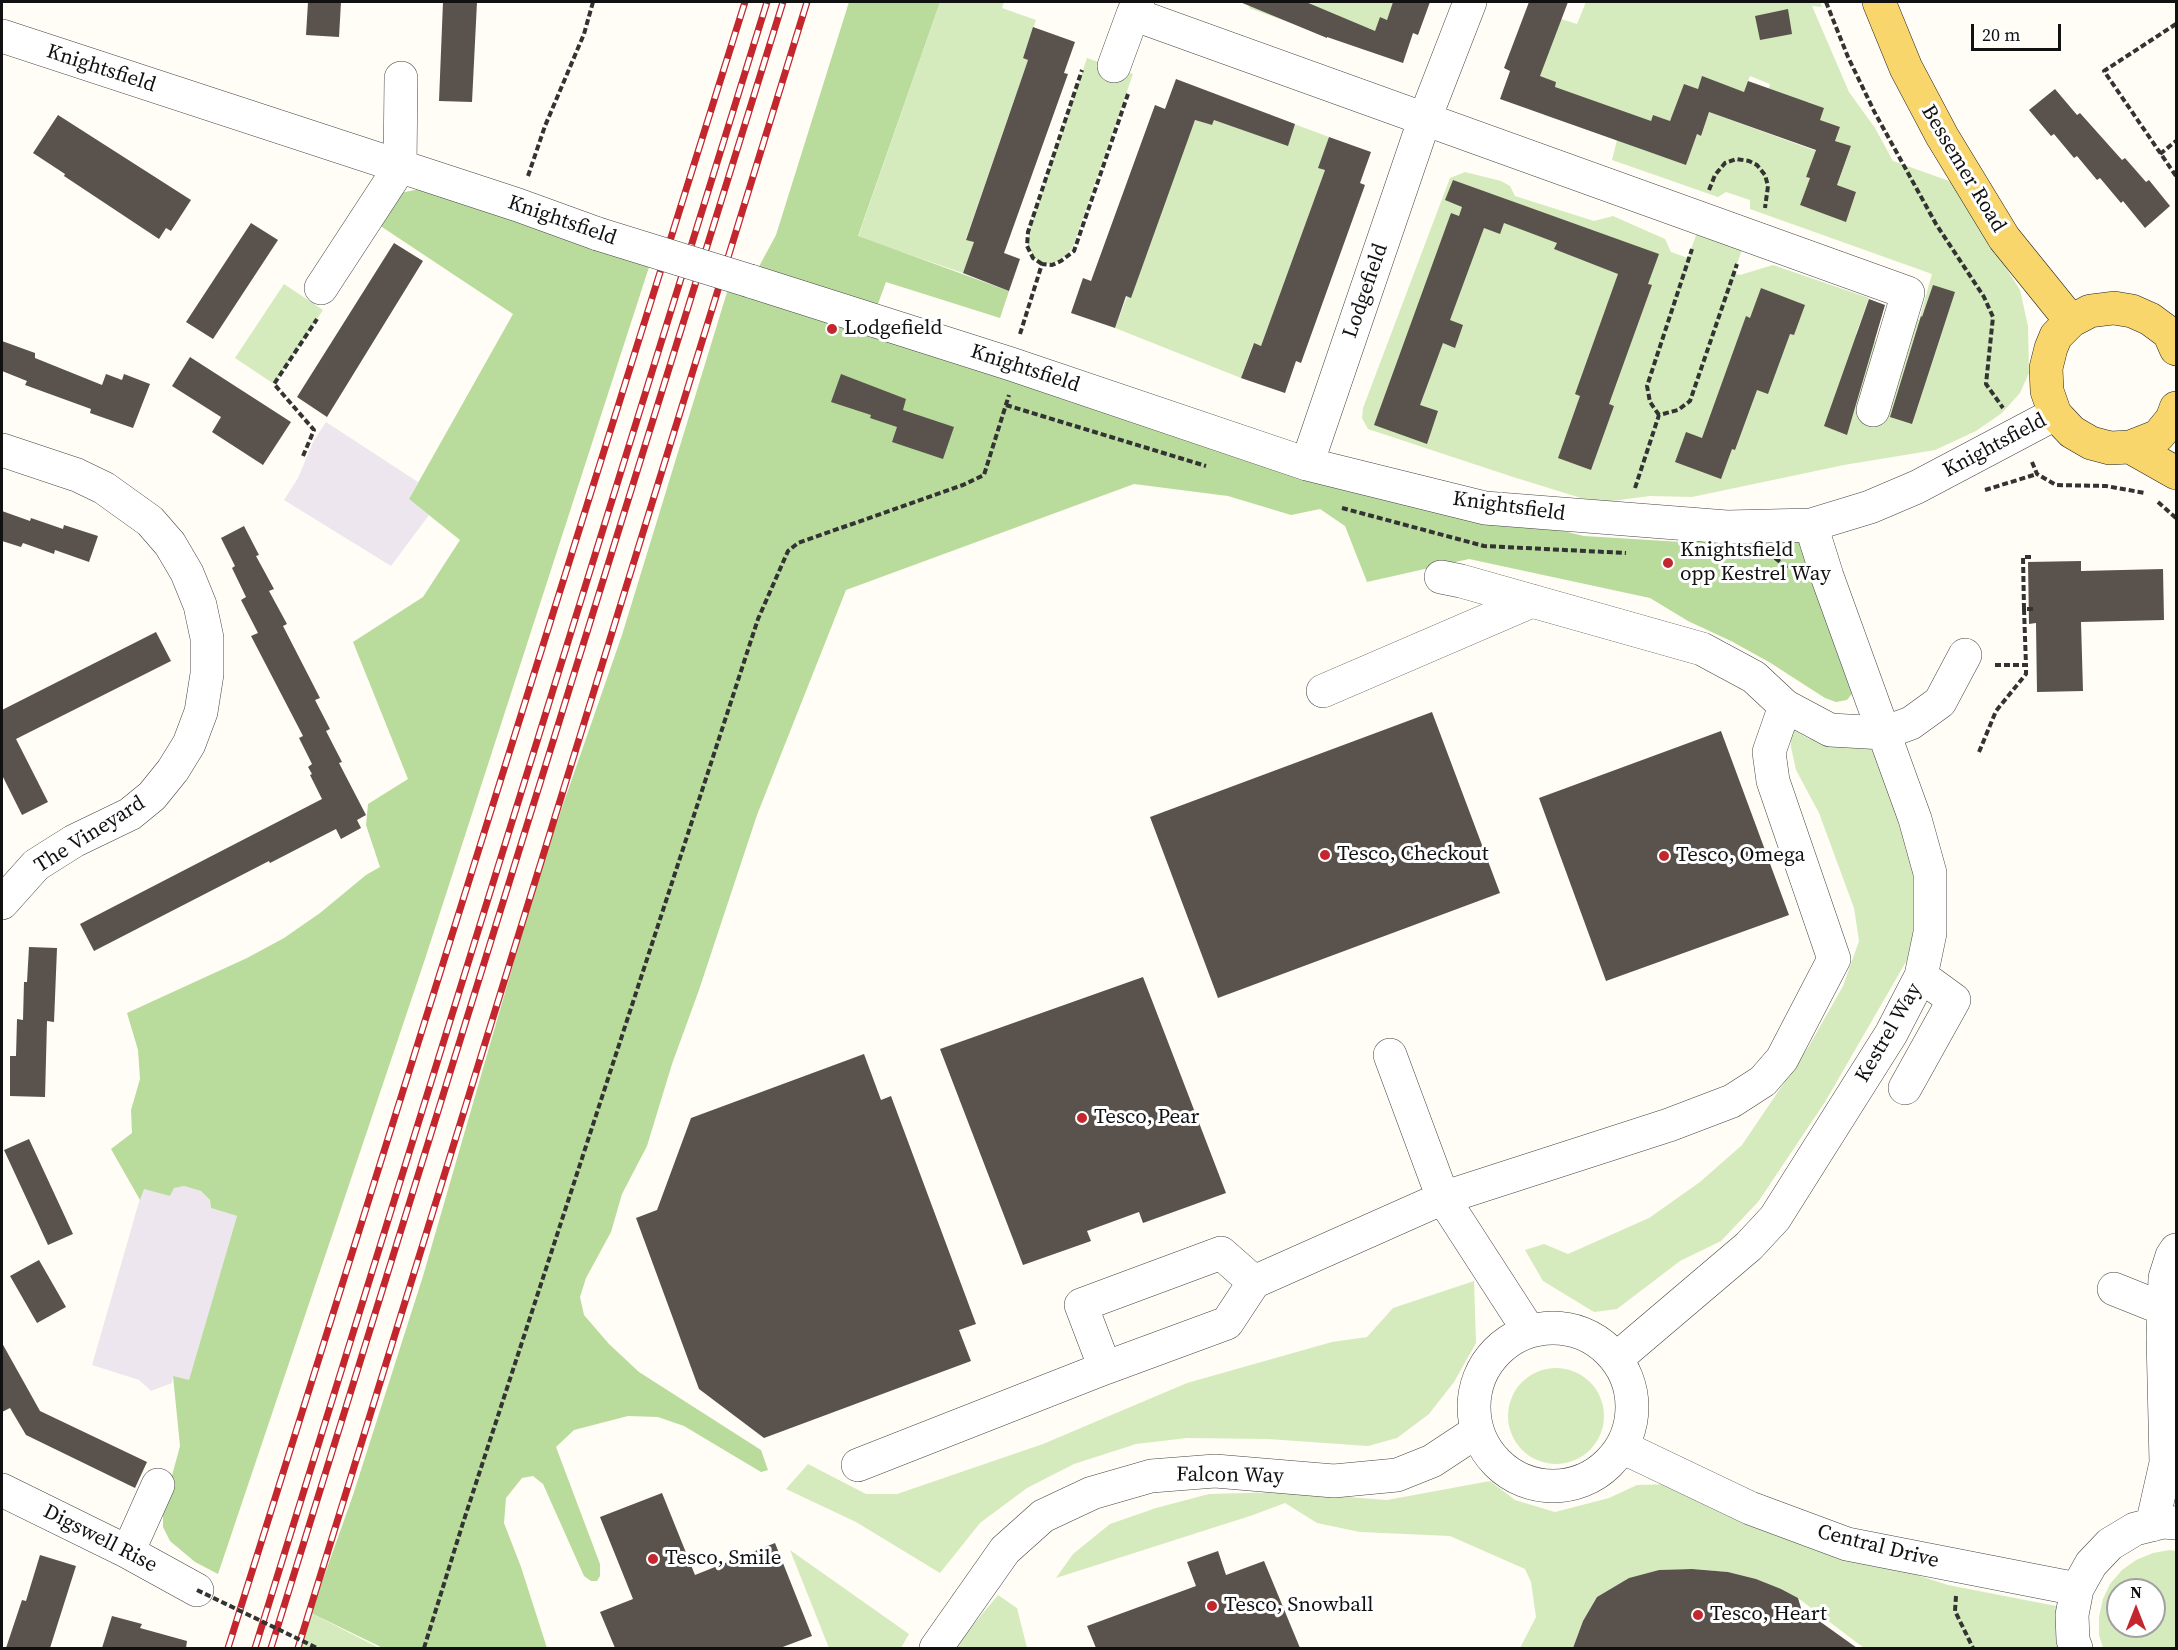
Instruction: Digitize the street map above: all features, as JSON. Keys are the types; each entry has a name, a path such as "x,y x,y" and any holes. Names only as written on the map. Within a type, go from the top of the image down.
{"main road":[{"name":"Bessemer Road","path":"1879,2 1906,68 1942,136 2004,238 2071,321"},
{"path":"2174,337 2150,319 2132,311 2114,308 2090,311 2071,321 2056,336 2050,348 2046,368 2046,391 2055,414 2072,432 2091,443 2110,448 2130,447 2158,436 2172,419 2176,408"},
{"path":"2130,447 2176,473"}],"street":[{"name":"Lodgefield","path":"1307,464 1425,118 1470,2"},
{"path":"1114,66 1136,8 1425,118 1908,292 1873,410"},
{"name":"Knightsfield","path":"2,36 518,205 598,234 1016,365 1307,464 1485,508 1727,527 1811,525 1870,507 1917,487 2055,414"},
{"path":"321,288 400,167 401,78"},
{"name":"The Vineyard","path":"2,450 77,475 104,488 150,521 188,573 196,594 207,638 207,674 201,712 189,744 173,770 152,796 130,814 74,841 36,865 2,903"},
{"name":"Kestrel Way","path":"1616,1359 1749,1246 1775,1218 1891,1034 1921,976 1930,933 1930,873 1915,819 1827,576 1811,525"},
{"path":"1441,577 1702,649 1754,677 1785,706 1830,730 1884,733 1911,723 1940,702 1963,659"},
{"path":"1323,691 1532,601"},
{"path":"858,1465 1105,1368 1227,1323 1254,1282 1443,1198 1669,1125 1732,1101 1763,1081 1782,1059 1834,959 1773,781 1769,752 1785,706"},
{"path":"1905,1088 1954,1000 1921,976"},
{"path":"1390,1055 1443,1198 1529,1331"},
{"path":"2076,1648 2073,1640 2072,1615 2077,1589 2091,1564 2110,1544 2135,1529 2164,1524 2173,1458 2164,1309 2165,1278 2176,1250"},
{"path":"1105,1368 1081,1305 1221,1253 1254,1282"},
{"path":"2114,1289 2164,1309"},
{"path":"1553,1328 1577,1332 1599,1342 1616,1359 1628,1380 1633,1402 1631,1426 1622,1447 1605,1467 1583,1482 1557,1487 1531,1485 1507,1473 1488,1455 1476,1432 1472,1407 1476,1382 1488,1360 1506,1343 1529,1331 1553,1328"},
{"name":"Falcon Way","path":"936,1648 1005,1550 1044,1516 1092,1493 1151,1476 1215,1471 1334,1480 1396,1474 1432,1461 1476,1432"},
{"name":"Central Drive","path":"1622,1447 1750,1508 1847,1544 2077,1589"},
{"path":"129,1552 158,1485"},
{"name":"Digswell Rise","path":"5,1500 129,1552 198,1590"}],"path":[{"path":"518,205 545,126 584,34 593,2"},
{"path":"1826,2 1848,57 1875,113 1936,224 1984,297 1994,317 1986,384 2004,409"},
{"path":"2176,24 2104,71 2176,176"},
{"path":"1086,56 1135,74 1074,251 1052,265 1042,264 1034,258 1027,246 1028,232 1086,56"},
{"path":"2160,153 2176,141"},
{"path":"1736,159 1749,160 1757,165 1765,175 1768,186 1766,203 1751,236 1690,401 1677,410 1659,415 1650,402 1647,386 1715,175 1725,163 1736,159"},
{"path":"424,1648 758,619 788,551 798,543 963,485 984,475 1042,264"},
{"path":"303,456 314,429 274,384 323,310 321,288"},
{"path":"1624,520 1659,415"},
{"path":"2037,474 2056,485 2106,486 2150,495 2176,518"},
{"path":"1979,752 1996,711 2026,674 2023,557 2034,557"},
{"path":"2024,609 2035,609"},
{"path":"1963,659 1978,666 2026,665"},
{"path":"1956,1566 1955,1611 1973,1648"},
{"path":"198,1590 317,1648"}],"shaded area":[{"path":"326,422 418,482 409,499 429,515 391,566 284,500 298,478 313,442"},
{"path":"184,1186 201,1191 210,1200 211,1208 237,1216 189,1381 173,1376 172,1383 151,1391 139,1380 92,1365 143,1188 170,1196 174,1187"}],"green space":[{"path":"849,2 940,2 858,236 1009,291 1000,318 886,282 876,309 755,274 776,235"},
{"path":"940,2 1004,2 1002,8 1036,20 1023,57 1028,60 966,239 974,242 963,273 858,237"},
{"path":"1251,2 1393,2 1387,20 1380,17 1368,51 1249,8"},
{"path":"1586,2 1820,2 1822,7 1812,6 1849,92 1875,128 1893,161 1952,182 2020,290 2028,326 2029,373 2020,393 2002,413 1976,431 1935,450 1844,465 1692,497 1650,496 1604,502 1581,498 1368,429 1362,418 1363,408 1450,178 1465,172 1501,181 1510,186 1515,196 1594,221 1613,216 1665,239 1671,252 1688,258 1702,218 1747,235 1734,273 1740,275 1773,265 1869,298 1856,334 1878,342 1892,306 1919,320 1932,274 1750,209 1750,200 1726,192 1718,197 1612,160 1617,140 1544,115 1556,82 1540,76 1561,19 1577,24","holes":["1750,76 1770,84 1765,100 1804,114 1808,102 1824,108 1820,120 1840,127 1835,141 1851,147 1837,185 1856,192 1846,221 1800,205 1810,178 1806,177 1816,151 1709,112 1701,136 1697,134 1686,164 1641,149 1653,115 1670,121 1684,84 1698,89 1702,77 1744,92"]},
{"path":"1087,58 1133,74 1072,249 1052,264 1043,263 1035,258 1028,246 1029,231"},
{"path":"1222,97 1329,137 1319,168 1325,170 1261,346 1253,344 1241,378 1115,328 1195,120 1212,125"},
{"path":"420,189 650,264 425,959 218,1574 195,1562 170,1541 163,1527 163,1509 180,1446 173,1376 189,1380 237,1216 211,1208 210,1200 201,1191 184,1186 174,1188 170,1196 144,1189 140,1200 111,1149 132,1133 131,1110 140,1079 138,1050 127,1013 247,958 284,938 320,913 366,875 380,867 366,825 368,804 408,779 353,642 423,597 460,540 409,499 513,314 379,225 400,193"},
{"path":"284,284 323,310 274,384 235,358"},
{"path":"728,289 1538,525 1584,536 1682,542 1810,540 1855,690 1847,700 1836,702 1825,698 1769,662 1688,621 1650,598 1469,559 1367,582 1345,526 1320,509 1291,515 1228,496 1134,484 846,590 757,815 672,1064 647,1146 622,1194 611,1232 586,1278 580,1297 584,1315 609,1344 639,1372 761,1450 768,1470 761,1472 684,1426 658,1417 628,1416 574,1430 556,1447 600,1564 600,1576 597,1581 591,1581 584,1576 543,1484 533,1476 522,1478 506,1498 504,1523 547,1648 383,1648 311,1613 353,1495 423,1276 541,868 622,635"},
{"path":"1790,728 1809,739 1876,745 1917,875 1916,921 1907,960 1825,1102 1758,1202 1721,1241 1680,1261 1617,1309 1594,1312 1543,1281 1525,1250 1544,1244 1568,1254 1649,1218 1700,1182 1742,1145 1809,1046 1843,986 1859,941 1854,908 1819,813 1796,770"},
{"path":"1474,1281 1476,1343 1454,1382 1429,1414 1397,1438 1368,1446 1268,1439 1187,1438 1136,1444 1074,1464 1027,1488 980,1523 940,1573 856,1522 786,1489 808,1464 866,1494 897,1494 1043,1444 1187,1383 1332,1342 1367,1337 1393,1308"},
{"path":"1556,1368 1574,1372 1590,1382 1600,1398 1604,1416 1600,1434 1590,1450 1574,1460 1556,1464 1538,1460 1522,1450 1512,1434 1508,1416 1512,1398 1522,1382 1538,1372"},
{"path":"1490,1481 1515,1500 1555,1512 1609,1498 1637,1485 1675,1484 1814,1542 1948,1585 2056,1606 2069,1648 1864,1648 1798,1598 1756,1579 1728,1572 1692,1569 1659,1570 1629,1578 1597,1597 1583,1621 1573,1648 1520,1648 1536,1617 1531,1582 1525,1569 1450,1536 1360,1532 1317,1523 1285,1503 1056,1578 1073,1554 1110,1524 1156,1508 1209,1494 1282,1492 1387,1500"},
{"path":"790,1550 909,1634 901,1648 829,1648"},
{"path":"2176,1551 2176,1648 2103,1648 2099,1635 2099,1617 2106,1593 2106,1638 2166,1638 2166,1578 2115,1578 2136,1560 2153,1553"},
{"path":"998,1595 1017,1608 1027,1648 954,1648"},
{"path":"311,1613 379,1648 295,1648 298,1633"}],"building":[{"path":"308,2 341,2 339,37 306,35"},
{"path":"443,2 477,2 472,102 439,101"},
{"path":"1240,2 1306,2 1375,31 1380,17 1387,20 1393,2 1430,2 1418,35 1413,33 1403,63 1327,38"},
{"path":"1529,2 1568,2 1540,76 1556,82 1555,87 1651,121 1653,115 1670,121 1684,84 1698,89 1702,76 1744,92 1748,81 1824,108 1820,120 1840,127 1835,141 1851,146 1837,185 1856,192 1846,222 1800,205 1810,178 1806,177 1816,150 1709,112 1701,136 1697,134 1686,165 1500,99 1510,71 1504,68"},
{"path":"1788,9 1792,34 1760,40 1755,16"},
{"path":"1033,27 1075,42 1064,73 1068,74 1004,253 1020,259 1009,291 963,273 974,242 966,240 1028,60 1023,58"},
{"path":"1176,79 1295,124 1288,146 1214,120 1212,125 1195,120 1131,298 1126,296 1115,328 1071,313 1083,278 1091,281 1155,105 1165,109"},
{"path":"2055,89 2077,115 2080,113 2122,160 2125,158 2146,182 2149,180 2170,206 2145,228 2123,201 2121,203 2100,178 2097,180 2077,156 2074,158 2054,134 2051,136 2029,110"},
{"path":"58,115 191,200 171,231 166,228 159,239 33,153"},
{"path":"1329,137 1371,152 1360,183 1365,185 1301,363 1296,361 1285,393 1241,378 1254,343 1261,346 1325,170 1318,168"},
{"path":"1453,180 1659,254 1648,284 1652,285 1609,404 1614,406 1591,470 1558,458 1580,396 1575,394 1618,274 1554,249 1557,243 1504,223 1500,234 1484,228 1450,320 1463,325 1455,348 1443,343 1420,405 1438,411 1427,444 1374,425 1451,213 1459,216 1462,207 1445,200"},
{"path":"251,223 278,240 213,339 186,322"},
{"path":"394,243 423,261 327,417 297,397"},
{"path":"1933,285 1955,292 1912,424 1890,417 1921,316"},
{"path":"1761,288 1805,305 1794,335 1790,334 1768,394 1757,390 1735,450 1732,449 1721,479 1675,462 1686,432 1702,438 1746,316 1750,318"},
{"path":"1869,299 1885,305 1847,435 1824,426"},
{"path":"2,341 35,353 35,358 102,385 106,374 122,380 124,374 150,384 133,428 90,413 91,409 25,385 27,381 2,371"},
{"path":"190,357 291,422 263,465 212,432 221,417 172,386"},
{"path":"841,374 906,399 903,410 954,427 943,459 892,442 897,427 870,418 871,415 831,402"},
{"path":"2,511 30,521 31,518 63,529 64,525 98,536 89,562 55,550 54,554 23,543 21,547 2,541"},
{"path":"244,526 259,555 256,556 274,589 269,591 287,624 283,626 320,698 315,700 330,729 326,731 342,762 339,763 366,815 357,820 361,828 341,839 336,829 94,951 80,924 322,799 310,775 312,774 308,767 312,764 299,738 303,736 251,636 258,633 241,600 246,597 232,568 235,566 221,538"},
{"path":"2081,561 2081,571 2163,569 2164,620 2081,622 2083,691 2037,692 2036,623 2029,624 2028,562"},
{"path":"156,632 171,661 16,739 48,802 22,815 2,775 2,710"},
{"name":"Tesco, Checkout","path":"1432,712 1500,893 1218,998 1150,817"},
{"name":"Tesco, Omega","path":"1721,731 1789,915 1606,981 1539,798"},
{"path":"29,947 57,948 54,1022 47,1021 45,1097 10,1096 10,1056 16,1056 17,1019 23,1020 24,982 27,982"},
{"name":"Tesco, Pear","path":"1143,977 1226,1193 1143,1223 1139,1212 1087,1231 1091,1241 1023,1265 940,1049"},
{"path":"864,1054 881,1100 891,1096 976,1324 959,1330 971,1361 764,1438 699,1389 636,1218 657,1210 691,1118"},
{"path":"29,1139 73,1234 48,1245 4,1150"},
{"path":"39,1260 66,1307 37,1323 10,1276"},
{"path":"2,1343 40,1411 147,1462 135,1488 26,1435 10,1408 2,1412"},
{"name":"Tesco, Smile","path":"662,1493 695,1575 775,1543 812,1636 780,1648 615,1648 600,1612 633,1599 600,1517"},
{"name":"Tesco, Snowball","path":"1218,1551 1226,1575 1264,1561 1300,1648 1096,1648 1087,1626 1196,1586 1187,1562"},
{"path":"40,1555 76,1566 50,1648 6,1648 22,1600 26,1601"},
{"name":"Tesco, Heart","path":"1692,1569 1728,1572 1756,1579 1781,1589 1798,1598 1801,1608 1857,1648 1573,1648 1583,1621 1597,1597 1629,1578 1659,1570"},
{"path":"112,1616 142,1624 140,1628 187,1641 186,1648 102,1648"}],"railway":[{"path":"228,1648 745,2"},
{"path":"255,1648 767,2"},
{"path":"271,1648 783,2"},
{"path":"298,1648 807,2"}],"place":[{"name":"Lodgefield","path":"832,329"},
{"name":"Knightsfield opp Kestrel Way","path":"1668,563"},
{"name":"Tesco, Checkout","path":"1325,855"},
{"name":"Tesco, Omega","path":"1664,856"},
{"name":"Tesco, Pear","path":"1082,1118"},
{"name":"Tesco, Smile","path":"653,1559"},
{"name":"Tesco, Snowball","path":"1212,1606"},
{"name":"Tesco, Heart","path":"1698,1615"}]}
